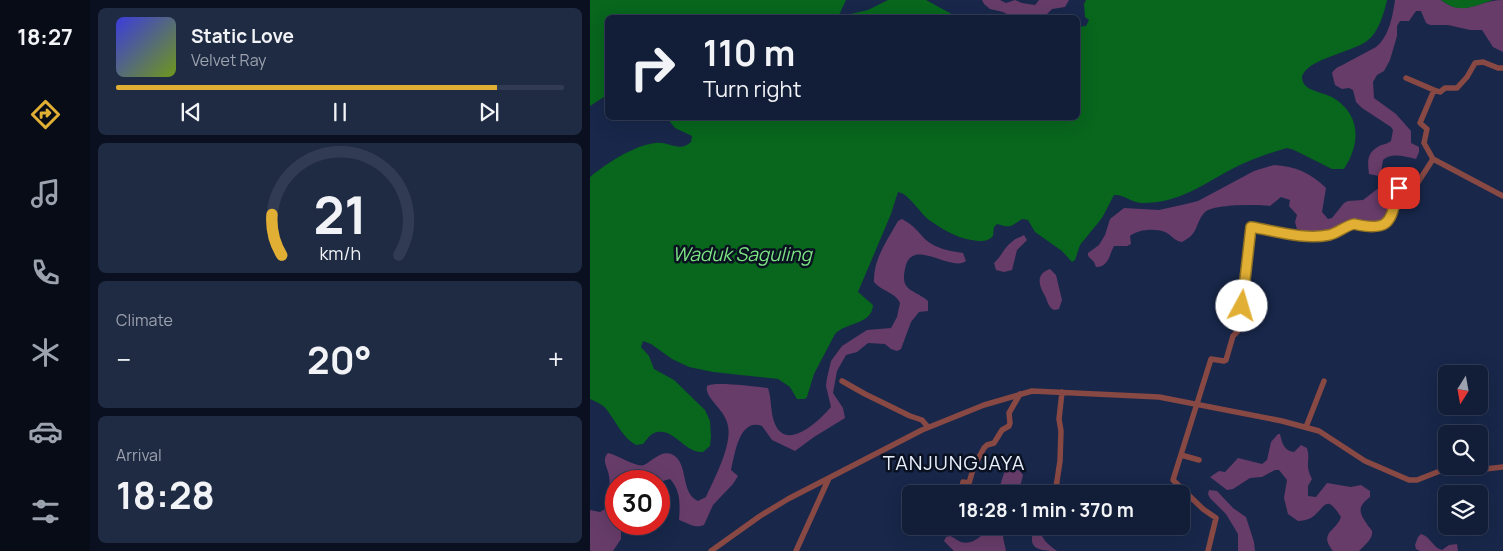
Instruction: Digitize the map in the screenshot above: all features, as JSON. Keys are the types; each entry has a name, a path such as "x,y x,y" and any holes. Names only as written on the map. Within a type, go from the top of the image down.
{"street":[{"path":"1406,78 1440,92 1445,88 1457,88 1467,77 1474,63 1483,62 1503,68"},
{"path":"1434,90 1420,123 1427,130 1424,143 1434,159 1502,193"},
{"path":"1208,551 1216,518 1203,509 1173,480 1211,359 1224,362 1226,360 1233,336 1240,327 1251,227 1290,234 1318,236 1332,234 1354,224 1364,227 1383,225 1390,220 1400,186 1415,187 1434,159"},
{"path":"842,381 910,416 922,420 928,428"},
{"path":"1306,427 1324,381"},
{"path":"711,551 760,516 829,478 928,428 984,405 1032,392 1158,397 1196,403 1306,427 1319,431 1365,461 1408,480 1417,480 1440,470 1476,470 1503,467"},
{"path":"1056,485 1060,461 1061,431 1059,419 1062,392"},
{"path":"962,485 963,482 969,483 974,466 984,448 994,443 1002,430 1009,426 1010,411 1020,394"},
{"path":"1181,455 1199,460"},
{"path":"796,551 829,478"}],"shaded area":[{"path":"982,0 1000,0 1006,3 1015,0 1035,5 1039,0 1069,0 1065,7 1052,9 1046,15 1009,15 990,9"},
{"path":"1395,0 1441,0 1457,8 1464,8 1503,0 1503,52 1493,47 1482,30 1470,30 1448,25 1430,25 1426,23 1421,11 1416,11 1409,21 1400,21 1397,26 1397,36 1390,60 1384,71 1377,75 1373,82 1374,98 1396,114 1411,131 1411,143 1419,147 1419,152 1416,159 1390,156 1383,160 1379,176 1369,174 1369,157 1376,148 1391,141 1393,130 1356,102 1353,90 1349,88 1342,89 1335,85 1332,73 1337,67 1376,47 1380,43 1390,25"},
{"path":"1274,165 1302,171 1326,188 1322,212 1328,219 1332,218 1344,203 1363,200 1380,187 1384,187 1392,195 1393,199 1381,222 1375,224 1355,222 1332,232 1316,233 1297,229 1295,222 1297,215 1289,206 1290,200 1281,197 1270,206 1217,207 1205,212 1192,235 1182,242 1161,231 1142,231 1130,236 1131,244 1127,246 1114,246 1104,265 1096,267 1088,256 1088,253 1099,245 1105,235 1110,219 1124,208 1159,210 1198,201 1254,171"},
{"path":"902,219 934,246 963,253 966,261 951,263 923,255 915,255 909,259 904,276 906,286 928,301 928,311 919,312 911,322 901,349 897,351 885,344 868,343 857,352 846,355 837,371 833,393 843,408 845,418 795,451 772,440 762,426 754,425 748,427 739,439 731,470 738,476 713,505 704,525 701,526 695,526 679,520 678,493 670,479 670,470 607,470 605,458 608,453 641,465 663,454 672,454 680,462 689,492 698,501 706,497 722,462 729,434 726,420 707,391 707,386 711,385 727,384 768,388 775,424 780,432 787,435 803,431 812,425 831,407 826,386 827,378 831,361 842,346 867,330 891,328 897,317 900,303 898,299 874,282 874,274 878,258 898,221"},
{"path":"1024,235 1027,240 1017,250 1012,270 1004,272 996,270 994,263 1005,249 1014,240"},
{"path":"1050,269 1056,275 1062,300 1059,309 1054,310 1049,306 1040,284 1042,274"},
{"path":"1280,434 1288,450 1294,452 1301,445 1307,448 1308,469 1312,479 1308,486 1308,496 1316,497 1327,483 1351,487 1361,485 1370,491 1370,497 1361,506 1361,513 1372,530 1372,534 1368,542 1359,551 1333,551 1329,545 1328,536 1341,517 1332,505 1326,504 1311,518 1304,520 1298,521 1288,514 1284,498 1287,480 1279,470 1275,470 1262,477 1250,478 1233,489 1227,490 1210,477 1219,471 1225,472 1238,458 1262,464 1267,460 1271,442"},
{"path":"1008,467 1020,471 1023,475 1020,485 1000,485"},
{"path":"1209,490 1217,491 1233,508 1246,517 1255,551 1238,551 1238,534 1226,514 1210,498"},
{"path":"605,509 605,535 621,535 621,539 613,551 590,551 590,510 600,512"},
{"path":"1421,534 1427,537 1439,549 1442,550 1449,545 1457,544 1458,551 1420,551 1416,549 1415,545"},
{"path":"1004,535 1006,551 954,551 944,541 946,537 950,536 965,543 974,541 982,536"},
{"path":"1032,535 1042,535 1050,546 1057,551 1040,550 1032,543"}],"water":[{"path":"590,0 846,0 839,15 605,15 605,96 590,106"},
{"path":"888,0 926,0 953,15 846,15 868,10"},
{"name":"Waduk Saguling","path":"1086,0 1387,0 1378,28 1367,41 1312,65 1305,71 1302,77 1303,83 1307,87 1332,97 1342,104 1353,120 1355,139 1350,159 1344,169 1332,169 1287,148 1245,163 1190,192 1168,200 1139,203 1114,195 1102,218 1080,245 1075,260 1072,262 1062,251 1035,232 1028,220 1022,219 1010,226 997,224 994,227 993,236 988,240 965,239 954,235 925,217 906,196 898,192 891,214 858,292 873,305 872,311 863,320 845,327 835,334 814,374 805,399 797,399 790,387 778,379 713,372 689,367 643,341 641,347 649,356 654,369 674,380 705,410 710,421 710,446 703,452 696,451 690,449 673,436 661,432 652,434 643,444 636,445 623,434 605,408 590,399 590,177 629,151 655,143 682,147 691,142 692,136 675,128 669,120 1080,120 1080,27 1086,26 1089,20 1085,17 1084,4"},
{"path":"1441,0 1493,0 1473,7 1461,8 1448,5"}],"district":[{"name":"TANJUNGJAYA","path":"954,462"}],"route":[{"path":"1242,306 1251,227 1290,234 1318,236 1339,232 1351,224 1364,227 1383,225 1390,220 1399,188"}]}
